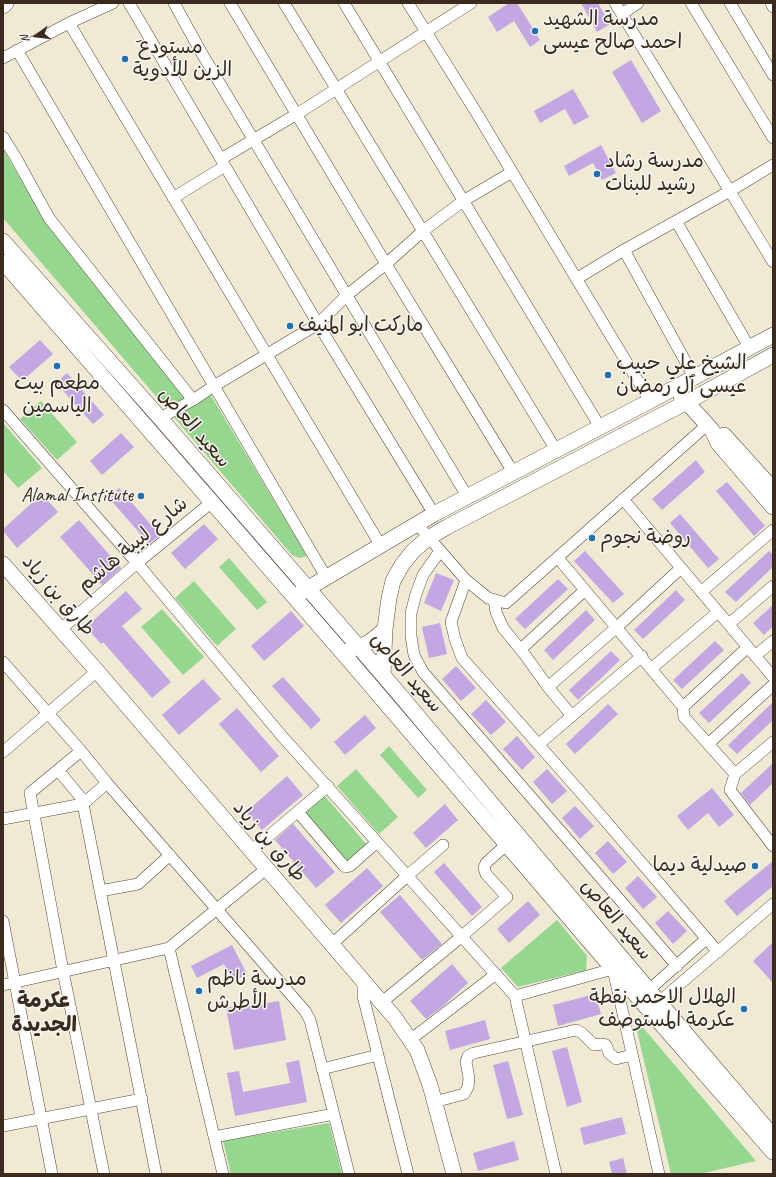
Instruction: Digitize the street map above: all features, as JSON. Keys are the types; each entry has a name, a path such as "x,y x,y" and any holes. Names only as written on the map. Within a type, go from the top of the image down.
{"main road":[{"name":"سعيد العاص","path":"3,241 160,418 383,675 773,1136"},
{"path":"3,262 342,652 613,969 773,1152"},
{"path":"294,597 434,514 773,335"},
{"path":"383,675 385,629 389,598 394,581 405,561 428,538 448,526 687,402 773,355"},
{"path":"675,388 710,428 718,443 773,507"},
{"path":"710,428 725,436 773,489"},
{"name":"طارق بن زياد","path":"3,564 97,670 395,1018 417,1050 430,1085 454,1174"},
{"path":"342,652 359,648 385,629"}],"street":[{"path":"3,58 69,23 113,3"},
{"path":"129,3 318,324 434,514"},
{"path":"174,3 201,52 467,496"},
{"path":"230,3 386,264 513,472"},
{"path":"284,3 556,450"},
{"path":"344,3 600,427"},
{"path":"408,3 650,401"},
{"path":"173,198 254,140 336,90 472,3"},
{"path":"615,3 773,262"},
{"path":"622,14 638,3"},
{"path":"691,3 773,138"},
{"path":"730,3 773,75"},
{"path":"771,3 773,7"},
{"path":"69,23 381,546"},
{"path":"17,50 326,577"},
{"path":"3,137 49,218 193,400"},
{"path":"576,279 773,165"},
{"path":"160,418 193,400 318,324 347,295 386,264 423,231 463,201 512,172"},
{"path":"676,221 750,347"},
{"path":"624,250 694,377"},
{"path":"3,410 137,563 281,735 515,996 556,1174"},
{"path":"417,524 466,580 488,598 506,603 623,499 710,428"},
{"path":"623,499 773,677"},
{"name":"شارع لبيبة هاشم","path":"60,630 137,563 212,502"},
{"path":"701,592 773,530"},
{"path":"440,551 423,575 411,613 411,636 414,655 423,672 677,966"},
{"path":"558,558 642,656 683,707 684,717 735,774"},
{"path":"548,687 617,627 681,568"},
{"path":"466,580 451,622 462,658 539,744 718,952"},
{"path":"729,624 773,586"},
{"path":"520,649 585,590"},
{"path":"494,600 496,612 503,628 572,716"},
{"path":"652,668 718,612"},
{"path":"756,656 773,641"},
{"path":"683,707 748,647"},
{"path":"539,744 642,656"},
{"path":"3,662 82,751 107,783 305,1011 310,1020 349,1174"},
{"path":"4,749 97,670"},
{"path":"708,744 773,685"},
{"path":"773,742 735,774 730,790 773,846"},
{"path":"82,751 30,793 104,1174"},
{"path":"58,770 82,799 156,1174"},
{"path":"3,819 83,804 107,783"},
{"path":"251,851 328,786"},
{"path":"298,812 346,867 350,866 377,842"},
{"path":"381,1003 507,897 486,874 484,868 486,863 506,844"},
{"path":"331,945 443,845"},
{"path":"100,891 138,884 170,855"},
{"path":"3,985 169,948 266,869"},
{"path":"659,1002 773,904"},
{"path":"3,921 52,1174"},
{"path":"649,990 706,939"},
{"path":"169,948 223,1174"},
{"path":"515,996 613,969 659,1174"},
{"path":"410,1040 496,974"},
{"path":"363,981 363,996 408,1174"},
{"path":"434,1102 464,1094 468,1087 469,1078 466,1062 468,1056 474,1053 576,1030 582,1033 594,1045 606,1045 609,1053 616,1059 632,1055"},
{"path":"322,1069 378,1055"},
{"path":"3,1126 142,1098"},
{"path":"214,1137 334,1114"}],"green space":[{"path":"3,149 45,221 194,404 210,394 307,556 299,558 292,555 3,218"},
{"path":"41,401 77,442 57,460 20,419"},
{"path":"3,423 42,468 18,488 3,471"},
{"path":"229,558 267,602 257,610 219,567"},
{"path":"194,581 236,629 217,646 175,598"},
{"path":"162,609 204,657 183,675 141,627"},
{"path":"389,746 427,790 418,798 380,755"},
{"path":"356,769 398,817 379,834 337,786"},
{"path":"324,795 367,845 347,862 305,812"},
{"path":"557,920 587,956 586,970 518,987 501,968"},
{"path":"640,1024 756,1161 699,1174 671,1174 636,1027"},
{"path":"329,1123 342,1174 231,1174 223,1141"}],"building":[{"path":"509,3 517,3 540,40 530,47 514,21 497,32 488,17"},
{"path":"581,3 598,3 610,24 597,32"},
{"path":"631,60 661,111 642,123 612,72"},
{"path":"573,89 589,117 574,125 565,109 540,123 534,111"},
{"path":"601,145 616,173 602,180 593,163 569,176 564,166"},
{"path":"40,340 53,354 22,381 9,367"},
{"path":"67,373 104,415 93,424 56,383"},
{"path":"121,433 134,447 102,475 90,461"},
{"path":"696,460 705,472 662,510 652,499"},
{"path":"727,482 765,526 754,536 716,491"},
{"path":"119,488 160,535 149,544 109,498"},
{"path":"42,494 58,512 17,548 3,529"},
{"path":"680,514 719,559 708,568 670,523"},
{"path":"79,520 121,568 102,585 60,537"},
{"path":"204,524 218,539 185,569 171,553"},
{"path":"585,551 624,594 613,603 574,561"},
{"path":"769,551 773,555 773,567 736,602 725,592"},
{"path":"436,573 454,580 441,611 424,603"},
{"path":"558,579 568,589 525,629 515,619"},
{"path":"676,590 685,600 643,639 634,630"},
{"path":"126,591 142,609 122,626 171,682 152,698 103,642 101,644 86,627"},
{"path":"773,605 773,626 764,635 753,623"},
{"path":"586,610 595,620 553,660 544,650"},
{"path":"291,611 304,626 264,661 251,646"},
{"path":"440,623 447,654 429,658 422,627"},
{"path":"715,641 724,650 682,689 673,680"},
{"path":"611,651 620,660 578,700 569,690"},
{"path":"456,666 476,688 461,701 442,679"},
{"path":"742,673 751,683 709,723 699,713"},
{"path":"283,677 321,720 311,729 272,686"},
{"path":"203,679 221,699 179,735 162,715"},
{"path":"486,700 506,722 491,735 471,714"},
{"path":"773,702 773,720 737,754 728,745"},
{"path":"608,704 618,714 575,754 566,744"},
{"path":"237,708 279,756 261,772 219,724"},
{"path":"365,715 376,728 345,755 334,742"},
{"path":"517,736 535,757 522,770 503,749"},
{"path":"773,763 773,783 750,805 741,793"},
{"path":"547,769 567,791 552,804 533,782"},
{"path":"287,776 303,795 262,830 246,812"},
{"path":"712,788 734,815 719,827 708,813 688,830 677,816"},
{"path":"445,804 458,820 426,848 413,833"},
{"path":"575,806 594,826 580,839 562,818"},
{"path":"293,824 335,872 316,888 275,840"},
{"path":"608,841 627,862 613,874 595,853"},
{"path":"773,861 773,886 737,916 724,901"},
{"path":"444,863 482,907 472,916 434,872"},
{"path":"367,868 383,886 341,923 325,905"},
{"path":"638,876 657,897 643,909 625,888"},
{"path":"400,895 442,944 422,960 380,912"},
{"path":"528,901 540,915 509,943 497,929"},
{"path":"668,911 687,931 673,944 655,923"},
{"path":"773,942 773,983 753,961"},
{"path":"232,945 247,974 233,982 224,964 197,978 191,966"},
{"path":"452,964 468,983 426,1019 410,1001"},
{"path":"595,994 601,1014 558,1026 553,1005"},
{"path":"279,1001 286,1040 234,1050 226,1008"},
{"path":"485,1020 490,1039 450,1050 445,1031"},
{"path":"567,1047 582,1102 567,1107 552,1051"},
{"path":"299,1060 307,1102 235,1116 227,1073 239,1071 243,1092 290,1083 286,1063"},
{"path":"508,1061 523,1115 507,1119 493,1065"},
{"path":"622,1117 626,1134 584,1145 580,1128"},
{"path":"514,1141 519,1160 478,1171 473,1153"},
{"path":"623,1158 627,1174 612,1174 609,1162"}],"place":[{"name":"مدرسة الشهيد احمد صالح عيسى","path":"535,31"},
{"name":"َ مستودع الزين للأدوية","path":"125,59"},
{"name":"مدرسة رشاد رشيد للبنات","path":"597,174"},
{"name":"ماركت ابو المنيف","path":"290,326"},
{"name":"مطعم بيت الياسمين","path":"57,366"},
{"name":"الشيخ علي حبيب عيسى ٱل رمضان","path":"608,375"},
{"name":"Alamal Institute","path":"141,496"},
{"name":"روضة نجوم","path":"592,538"},
{"name":"صيدلية ديما","path":"755,866"},
{"name":"مدرسة ناظم الأطرش","path":"199,991"},
{"name":"الهلال الاحمر نقطة عكرمة المستوصف","path":"744,1009"}],"district":[{"name":"عكرمة الجديدة","path":"44,1013"}]}
